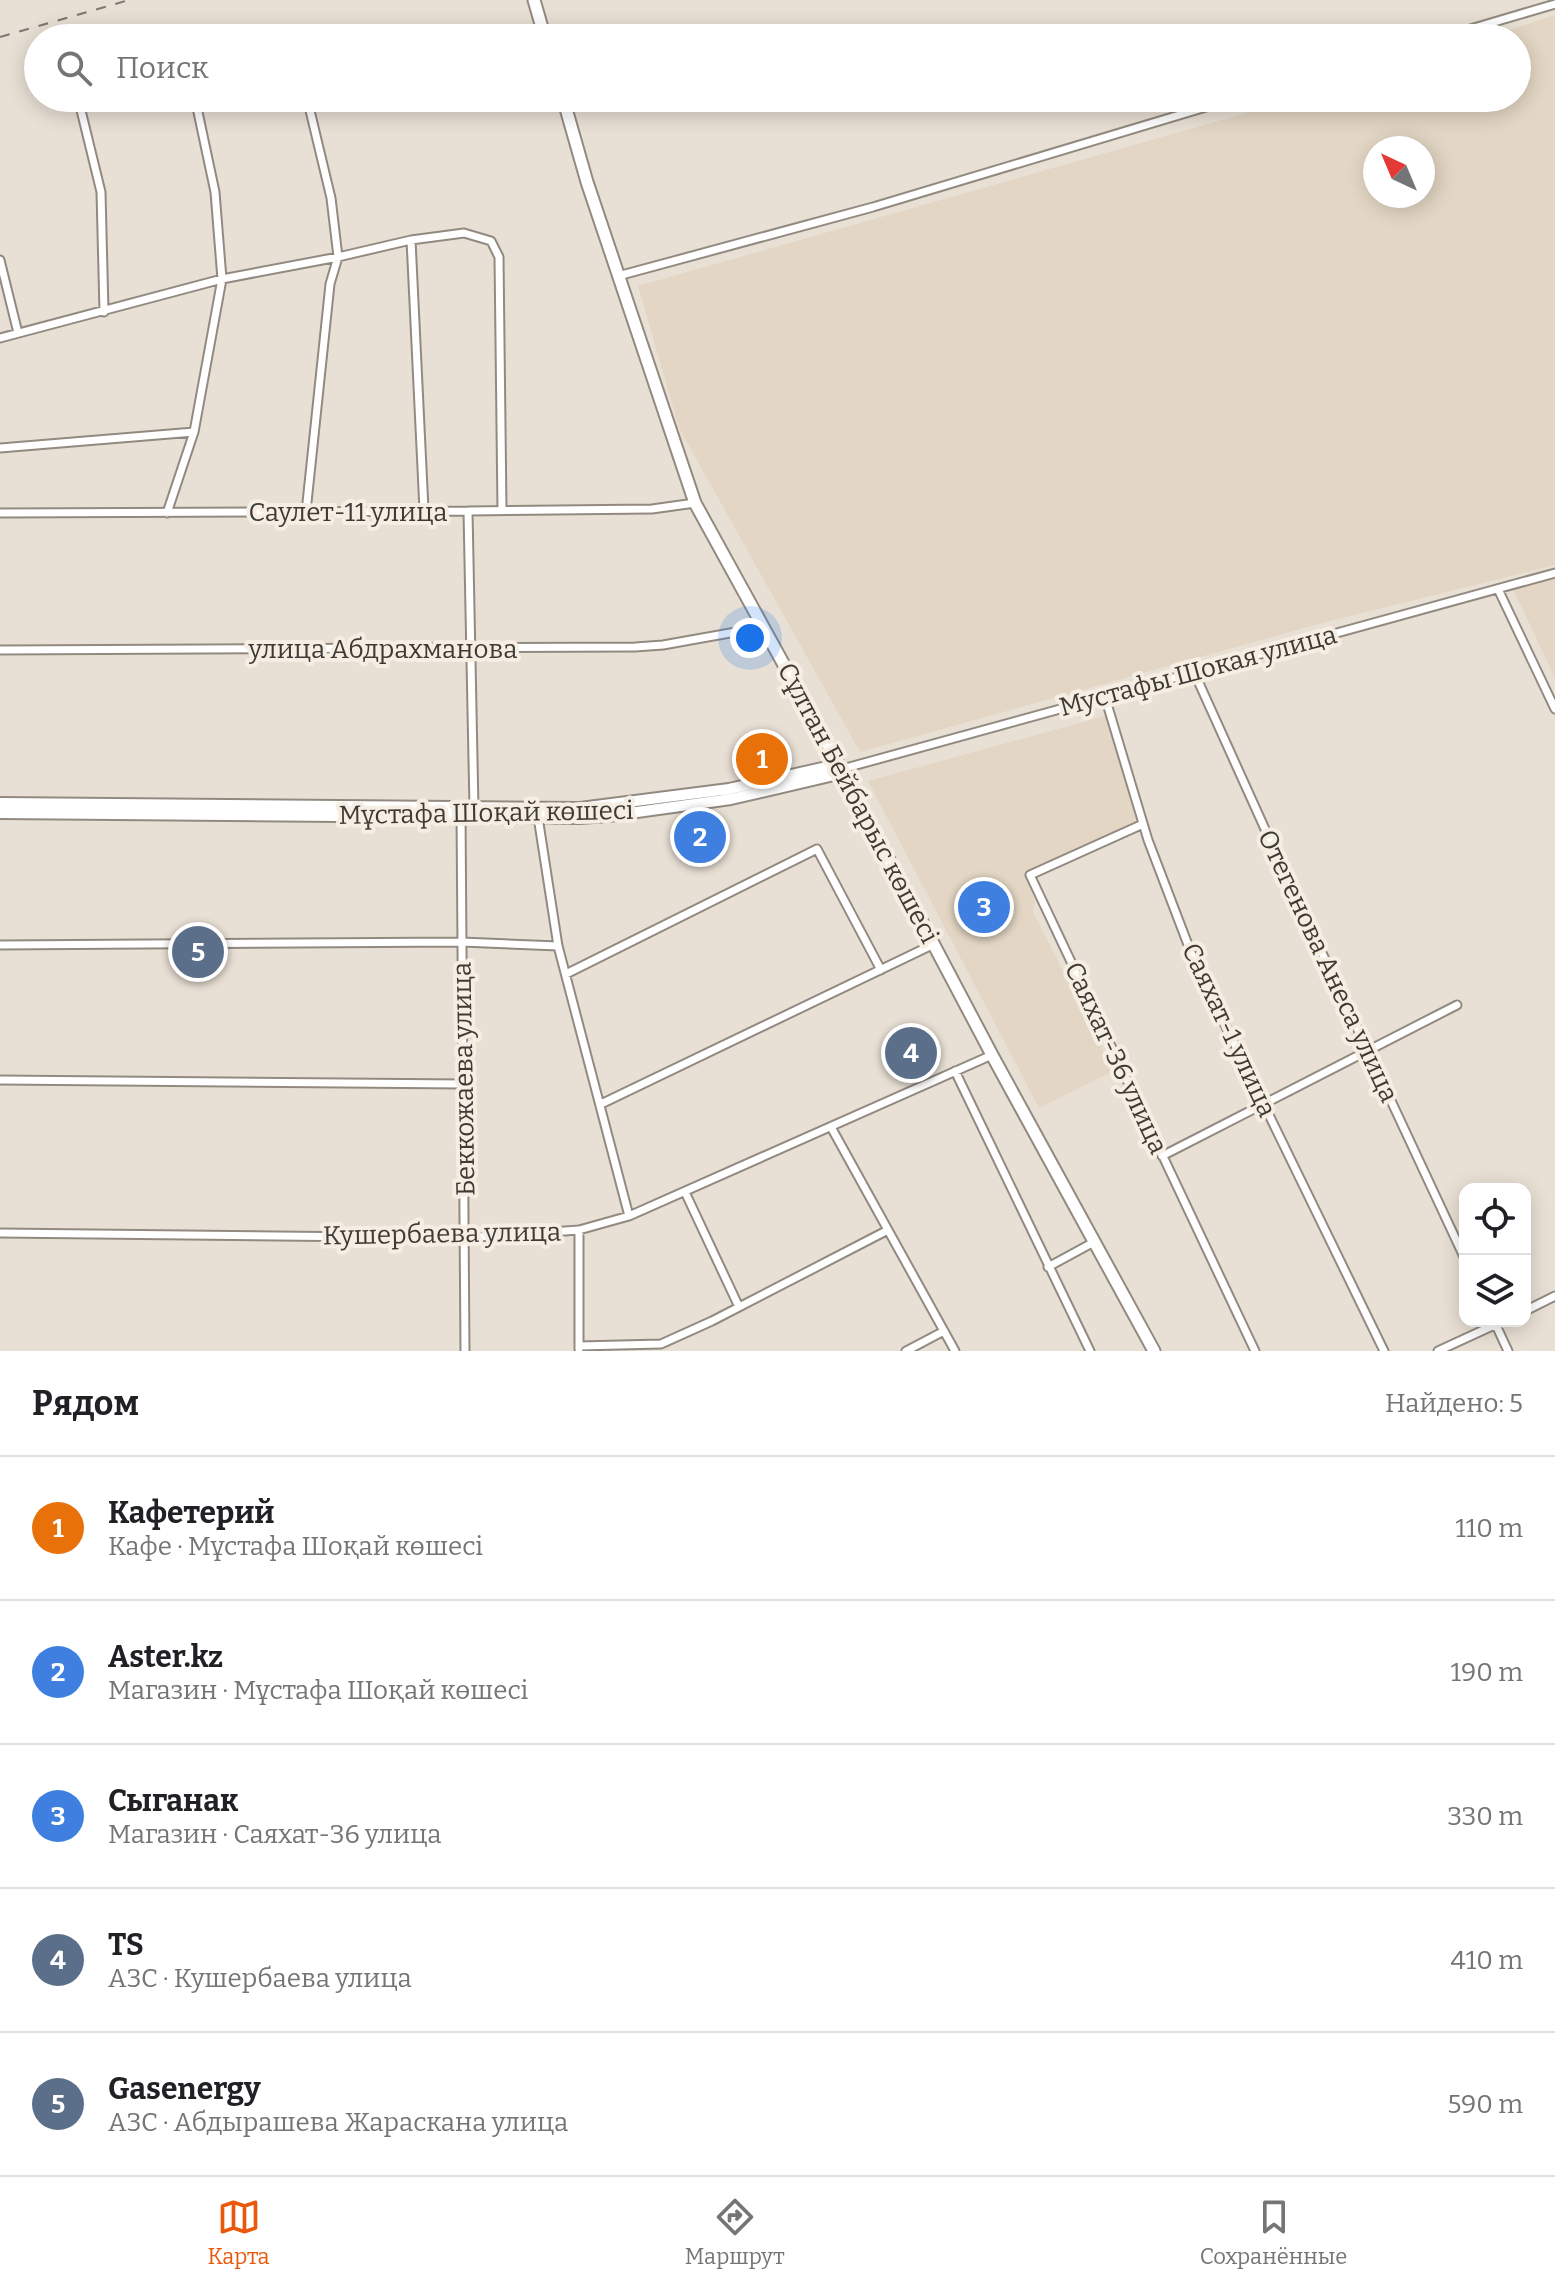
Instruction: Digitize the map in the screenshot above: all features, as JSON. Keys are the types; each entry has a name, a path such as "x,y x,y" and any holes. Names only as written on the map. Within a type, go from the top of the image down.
{"main road":[{"path":"534,0 541,24"},
{"name":"Сұлтан Бейбарыс көшесі","path":"567,112 618,276 695,503 842,769 992,1055 1154,1351"}],"street":[{"path":"1487,24 1555,4"},
{"path":"81,112 101,192 104,312"},
{"path":"167,513 194,432 222,279 215,192 198,112"},
{"path":"306,512 330,284 338,257 331,198 310,112"},
{"path":"618,276 873,207 1189,112"},
{"path":"0,338 222,279 411,240 464,233 491,241 499,257 502,510"},
{"path":"411,240 424,510"},
{"path":"0,260 18,333"},
{"path":"0,448 194,432"},
{"name":"Саулет-11 улица","path":"0,513 652,509 695,503"},
{"path":"468,511 474,812"},
{"name":"Мустафы Шокая улица","path":"842,769 1555,573"},
{"path":"1498,589 1555,709"},
{"name":"улица Абдрахманова","path":"0,650 472,649 663,645 764,627"},
{"name":"Отегенова Анеса улица","path":"1194,672 1463,1255"},
{"name":"Саяхат-1 улица","path":"1105,697 1143,824 1195,963 1384,1351"},
{"name":"Мұстафа Шоқай көшесі","path":"0,813 474,812 607,806 729,789 827,767 842,769"},
{"name":"Мұстафа Шоқай көшесі","path":"474,812 538,817 608,816 731,799 830,776 842,769"},
{"name":"Мұстафа Шоқай көшесі","path":"0,803 461,812"},
{"name":"Беккожаева улица","path":"461,812 465,1351"},
{"path":"538,817 558,946 629,1216"},
{"name":"Саяхат-36 улица","path":"1143,824 1030,875 1255,1351"},
{"path":"566,974 817,849 881,970"},
{"path":"0,945 462,942 558,946"},
{"path":"601,1104 934,944"},
{"path":"1162,1156 1457,1005"},
{"name":"Кушербаева улица","path":"0,1233 465,1238 579,1230 629,1216 992,1055"},
{"path":"955,1071 1090,1351"},
{"path":"0,1080 464,1084"},
{"path":"831,1127 955,1351"},
{"path":"685,1192 739,1307"},
{"path":"579,1230 579,1349 661,1344 888,1230"},
{"path":"1048,1267 1094,1242"},
{"path":"1531,1308 1555,1296"},
{"path":"1438,1351 1488,1327"},
{"path":"1500,1327 1508,1351"},
{"path":"906,1351 944,1331"}],"shaded area":[{"path":"1555,15 1555,565 1326,622 860,752 679,428 638,286 1250,112 1531,112 1531,24 1527,24"},
{"path":"1555,575 1555,678 1511,585"},
{"path":"1105,716 1137,824 1025,875 1035,901 1033,912 1114,1071 1039,1108 868,781"}],"railway":[{"path":"45,24 129,0"},
{"path":"0,37 24,30"}],"place":[{"name":"Кафетерий","path":"762,759"},
{"name":"Aster.kz","path":"700,837"},
{"name":"Сыганак","path":"984,907"},
{"name":"Gasenergy","path":"198,952"},
{"name":"TS","path":"911,1053"}]}
